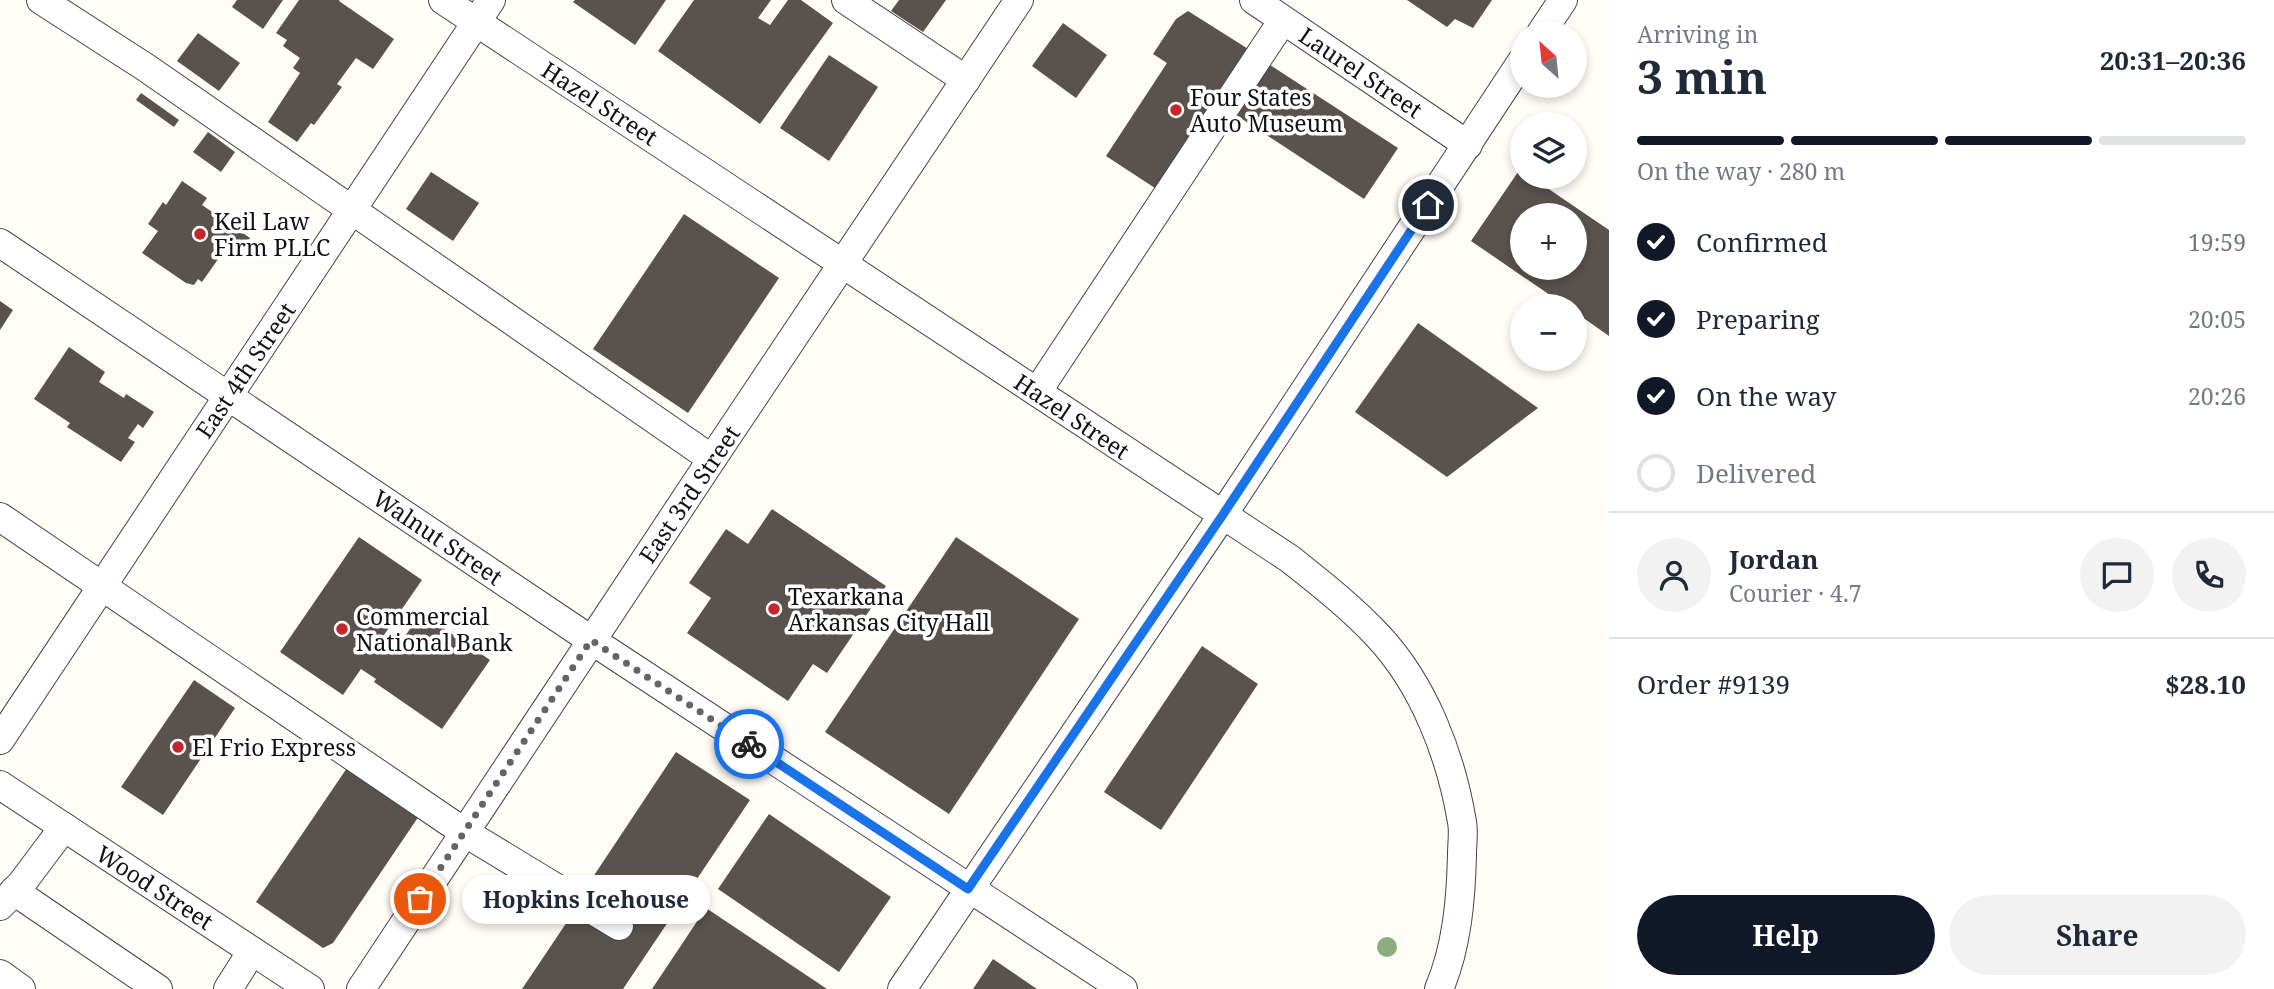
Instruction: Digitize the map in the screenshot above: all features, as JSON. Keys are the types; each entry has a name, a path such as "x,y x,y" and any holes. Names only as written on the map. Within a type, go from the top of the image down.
{"street":[{"path":"41,0 145,67 712,459"},
{"name":"Hazel Street","path":"443,0 484,11 843,262 1290,559 1330,591 1379,637 1416,688 1444,750 1463,824 1461,897 1447,969 1438,989"},
{"path":"846,0 966,80"},
{"name":"East 3rd Street","path":"361,989 1019,0"},
{"name":"Laurel Street","path":"1254,0 1468,145"},
{"path":"1549,21 1563,0"},
{"name":"East 4th Street","path":"0,740 484,11"},
{"path":"1037,392 1283,20"},
{"path":"902,989 1222,516 1510,80"},
{"name":"Walnut Street","path":"0,243 591,640 1123,989"},
{"path":"0,517 464,832 619,926"},
{"name":"Wood Street","path":"0,785 310,989"},
{"path":"64,827 7,898 158,989"},
{"path":"228,989 252,951"},
{"path":"0,974 21,989"}],"building":[{"path":"237,0 283,0 263,29 232,7"},
{"path":"299,0 340,0 394,39 373,69 356,58 337,84 342,87 314,125 311,123 297,142 268,122 300,73 293,68 300,58 283,46 287,40 276,33"},
{"path":"666,0 635,45 573,2"},
{"path":"694,0 771,0 758,18 770,25 788,0 801,0 833,23 760,124 658,51"},
{"path":"899,0 946,0 923,32 891,11"},
{"path":"1407,0 1492,0 1473,28 1455,19 1447,27"},
{"name":"Four States Auto Museum","path":"1188,11 1253,52 1161,192 1106,156 1167,63 1153,54 1176,19"},
{"path":"1063,23 1107,55 1076,98 1032,66"},
{"path":"198,33 240,63 219,91 177,61"},
{"path":"829,55 878,87 829,161 780,128"},
{"path":"1270,65 1398,148 1364,199 1236,115"},
{"path":"141,93 179,120 174,127 136,100"},
{"path":"208,132 235,152 221,172 193,152"},
{"path":"431,172 479,203 453,241 406,209"},
{"name":"Keil Law Firm PLLC","path":"182,181 207,198 202,205 250,238 239,253 228,245 202,282 198,279 194,285 186,283 142,253 158,231 148,224 163,202 166,205"},
{"path":"1510,184 1510,189 1549,189 1569,203 1510,203 1510,268 1471,241"},
{"path":"684,214 779,278 688,413 593,349"},
{"path":"1587,215 1609,230 1609,336 1587,320 1587,294 1548,294 1528,280 1587,280"},
{"path":"0,301 13,310 0,330"},
{"path":"1418,323 1538,408 1447,477 1355,412"},
{"path":"69,347 105,372 99,382 124,398 126,394 154,412 143,428 138,424 128,438 135,442 121,462 67,427 70,423 34,399"},
{"name":"Texarkana Arkansas City Hall","path":"772,509 886,586 827,673 813,664 788,701 687,633 711,598 689,583 726,529 748,544"},
{"name":"Commercial National Bank","path":"359,537 422,580 377,645 392,655 421,613 490,660 442,729 374,682 376,679 361,669 343,695 280,652"},
{"path":"956,537 1079,619 949,814 825,732"},
{"path":"1202,646 1258,684 1161,830 1104,792"},
{"name":"El Frio Express","path":"194,680 235,708 163,815 121,787"},
{"path":"676,752 750,800 623,989 522,989 577,907 627,925 633,917 587,886"},
{"path":"349,765 421,813 333,943 323,948 256,902"},
{"path":"769,814 891,897 839,972 718,889"},
{"path":"706,908 827,989 652,989"},
{"path":"993,959 1037,989 973,989"}],"way so far":[{"path":"420,899 591,640 749,744"}],"place":[{"name":"Four States Auto Museum","path":"1176,110"},
{"name":"Keil Law Firm PLLC","path":"200,234"},
{"name":"Texarkana Arkansas City Hall","path":"774,609"},
{"name":"Commercial National Bank","path":"342,629"},
{"name":"El Frio Express","path":"178,747"},
{"name":"Hopkins Icehouse","path":"420,899"}],"route":[{"path":"749,744 968,889 1222,516 1428,205"}]}
